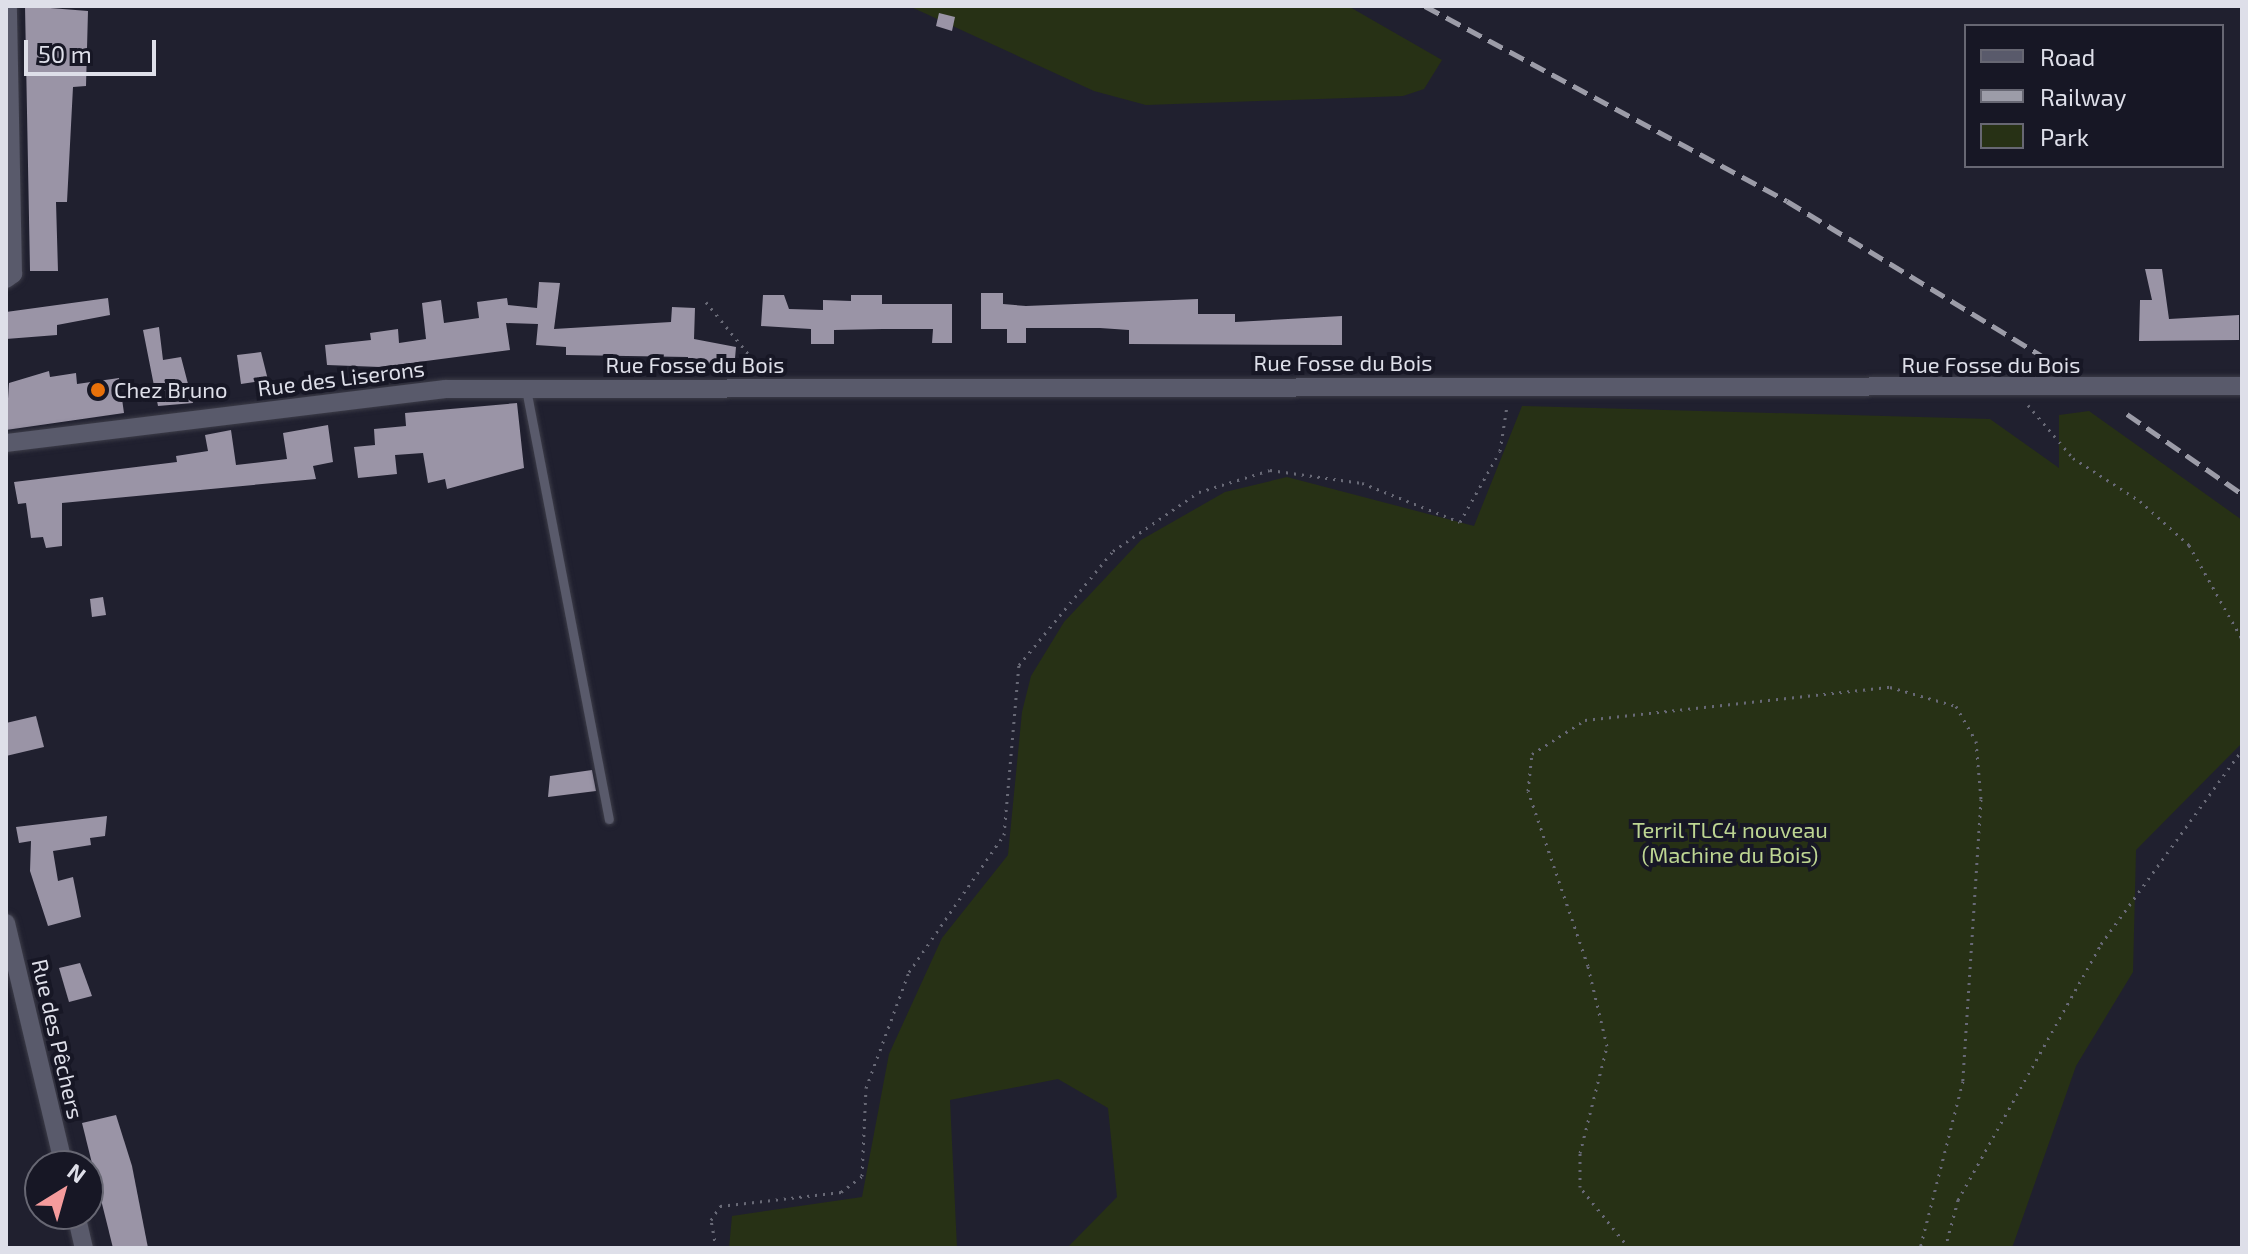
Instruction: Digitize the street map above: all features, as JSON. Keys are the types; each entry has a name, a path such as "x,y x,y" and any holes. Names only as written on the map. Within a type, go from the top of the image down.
{"street":[{"path":"6,279 13,274 8,6"},
{"name":"Rue Fosse du Bois","path":"445,389 2020,389 2242,386"},
{"name":"Rue des Liserons","path":"6,443 445,389"},
{"name":"Rue des Pêchers","path":"6,923 60,1150"}],"lane":[{"path":"526,389 609,819"}],"path":[{"path":"706,302 775,388"},
{"path":"716,1248 711,1220 720,1206 841,1192 862,1176 866,1088 909,972 1004,835 1019,665 1113,551 1199,492 1270,470 1362,483 1460,522 1500,451 1507,387"},
{"path":"2020,389 2038,422 2073,458 2140,501 2189,545 2242,639"},
{"path":"1629,1248 1580,1187 1580,1153 1607,1046 1588,966 1528,791 1532,754 1585,720 1877,687 1956,706 1970,726 1979,765 1968,923 1971,1014 1963,1081 1920,1248"},
{"path":"1945,1248 1958,1200 2101,944 2242,750"}],"green space":[{"path":"909,6 1348,6 1442,60 1424,89 1403,96 1146,105 1094,91"},
{"name":"Terril TLC4 nouveau (Machine du Bois)","path":"1522,406 1990,419 2059,468 2059,415 2089,411 2242,520 2242,743 2136,850 2133,972 2076,1066 2012,1248 1067,1248 1117,1197 1108,1108 1058,1079 950,1100 957,1248 729,1248 732,1216 862,1197 889,1054 942,938 1008,855 1022,712 1031,676 1064,622 1141,540 1225,492 1287,477 1474,526"}],"building":[{"path":"25,6 88,11 86,86 73,87 67,202 56,202 58,271 30,271"},
{"path":"939,13 955,17 952,31 936,26"},
{"path":"2145,269 2162,269 2169,319 2239,315 2239,340 2139,341 2140,300 2152,300"},
{"path":"539,282 560,283 554,329 671,322 672,307 695,308 694,339 736,347 734,370 688,368 688,357 566,355 566,347 536,345 538,324 506,323 510,350 380,367 327,365 325,345 371,340 370,333 398,329 399,343 426,339 422,303 441,300 444,323 479,318 477,302 507,298 508,305 537,308"},
{"path":"981,293 1003,293 1003,304 1026,306 1198,299 1198,314 1235,314 1235,322 1342,316 1342,345 1129,344 1129,330 1100,328 1026,328 1026,343 1007,343 1007,329 981,329"},
{"path":"763,295 784,295 789,309 823,310 823,300 851,301 851,295 882,295 882,304 952,304 952,343 932,343 933,329 883,329 834,330 834,344 811,344 811,329 761,326"},
{"path":"108,298 110,315 57,325 57,335 6,339 6,312"},
{"path":"159,327 163,360 181,357 193,403 158,406 143,330"},
{"path":"261,352 268,380 241,384 237,355"},
{"path":"49,371 50,377 76,373 77,384 119,378 124,413 6,430 9,383"},
{"path":"517,403 524,468 447,489 445,479 428,483 423,453 395,455 397,474 358,478 354,447 375,445 374,429 406,426 405,413"},
{"path":"328,425 333,462 313,466 316,479 62,503 62,546 46,548 43,537 31,538 26,503 18,504 14,482 177,462 176,456 208,451 205,435 231,430 236,465 287,459 283,433"},
{"path":"103,597 106,615 92,617 90,599"},
{"path":"36,716 44,747 6,756 6,723"},
{"path":"592,770 596,791 548,797 550,776"},
{"path":"107,816 105,836 90,838 91,845 53,851 58,881 73,877 81,917 48,926 30,871 31,841 19,843 16,827"},
{"path":"80,963 92,996 69,1002 59,968"},
{"path":"116,1115 132,1166 148,1248 113,1248 104,1212 104,1150 89,1150 82,1123"}],"railway":[{"path":"1425,6 1787,201 2058,366"},
{"path":"2127,414 2242,494"}],"place":[{"name":"Chez Bruno","path":"98,390"}]}
